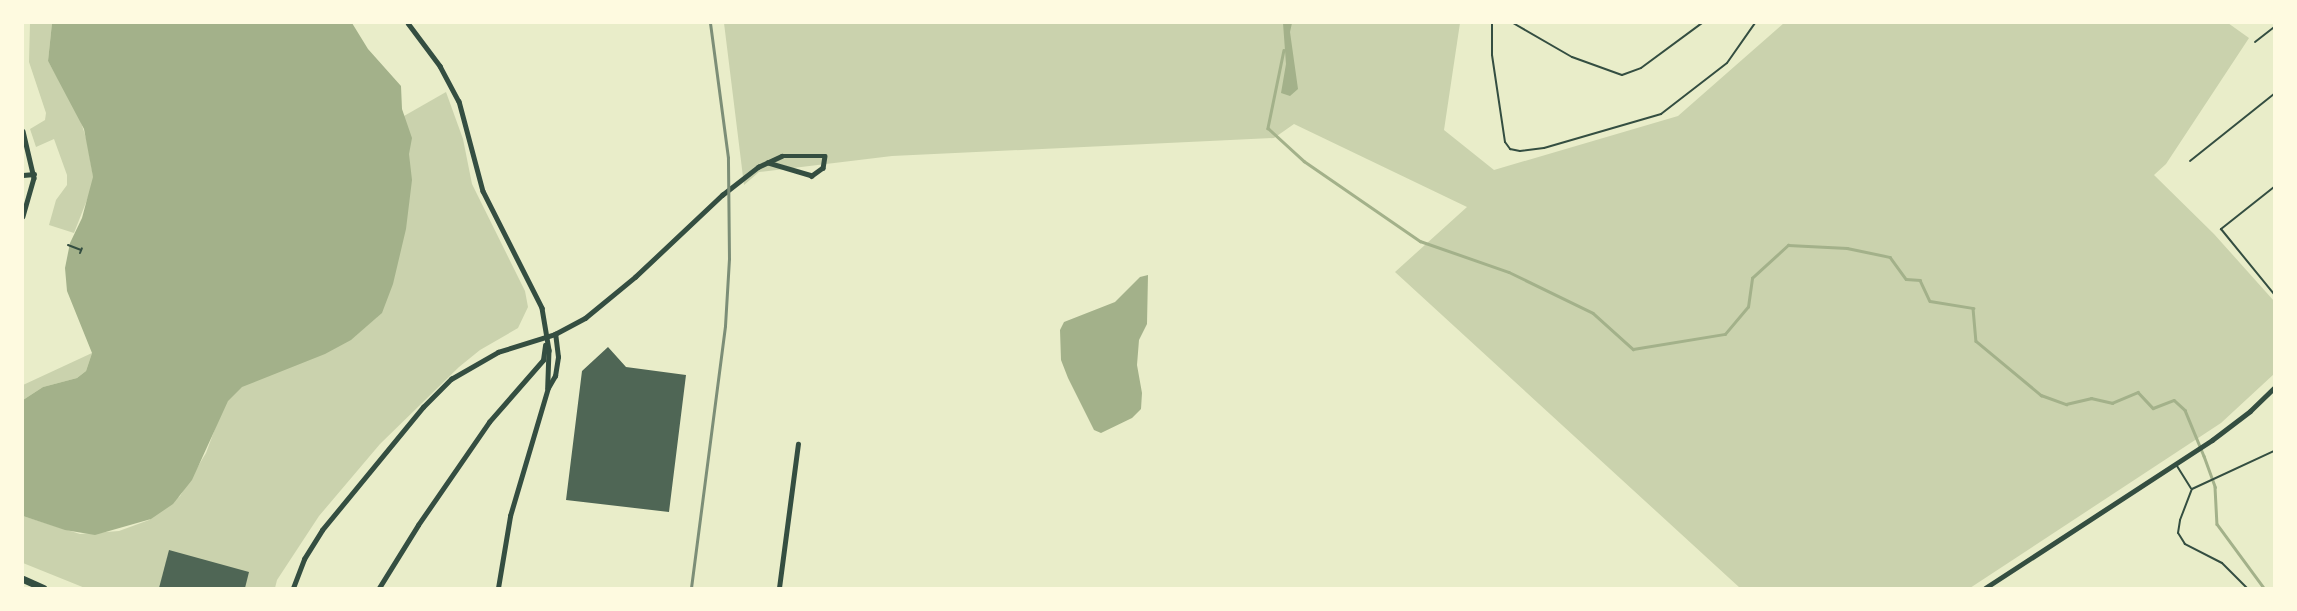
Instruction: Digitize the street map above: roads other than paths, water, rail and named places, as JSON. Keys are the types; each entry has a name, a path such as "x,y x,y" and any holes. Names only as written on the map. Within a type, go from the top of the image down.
{"highway":[{"path":"23,579 43,588"}],"street":[{"path":"408,23 440,66 459,101 483,191 542,308 548,388"},
{"path":"23,131 34,174 23,216"},
{"path":"293,588 304,559 322,530 423,407 451,379 488,357 555,334 584,318 635,276 722,195 768,163 782,156 825,156 823,168 813,176 768,163"},
{"path":"23,175 34,174"},
{"path":"498,588 510,516 548,388 554,379 558,357 555,334"},
{"path":"379,588 418,525 489,422 543,360 546,337"},
{"path":"1985,588 2212,440 2274,388"},
{"path":"779,588 798,443"},
{"path":"1995,588 1999,579"}],"lane":[{"path":"1492,23 1492,55 1504,139 1508,147 1520,151 1544,148 1665,112 1731,60 1755,23"},
{"path":"1513,23 1572,57 1622,75 1641,68 1702,23"},
{"path":"2248,588 2222,563 2192,550 2178,533 2192,489 2274,451"},
{"path":"2175,464 2192,489"}],"waterway":[{"path":"1284,50 1268,128 1304,161 1420,241 1509,272 1593,313 1633,349 1725,334 1748,307 1752,278 1788,245 1847,248 1890,257 1906,279 1920,280 1930,301 1973,308 1976,341 2041,395 2066,404 2091,398 2112,403 2138,392 2153,408 2174,400 2185,410 2215,487 2217,524 2264,588"}],"railway":[{"path":"691,588 725,326 729,259 728,158 710,23"}]}
